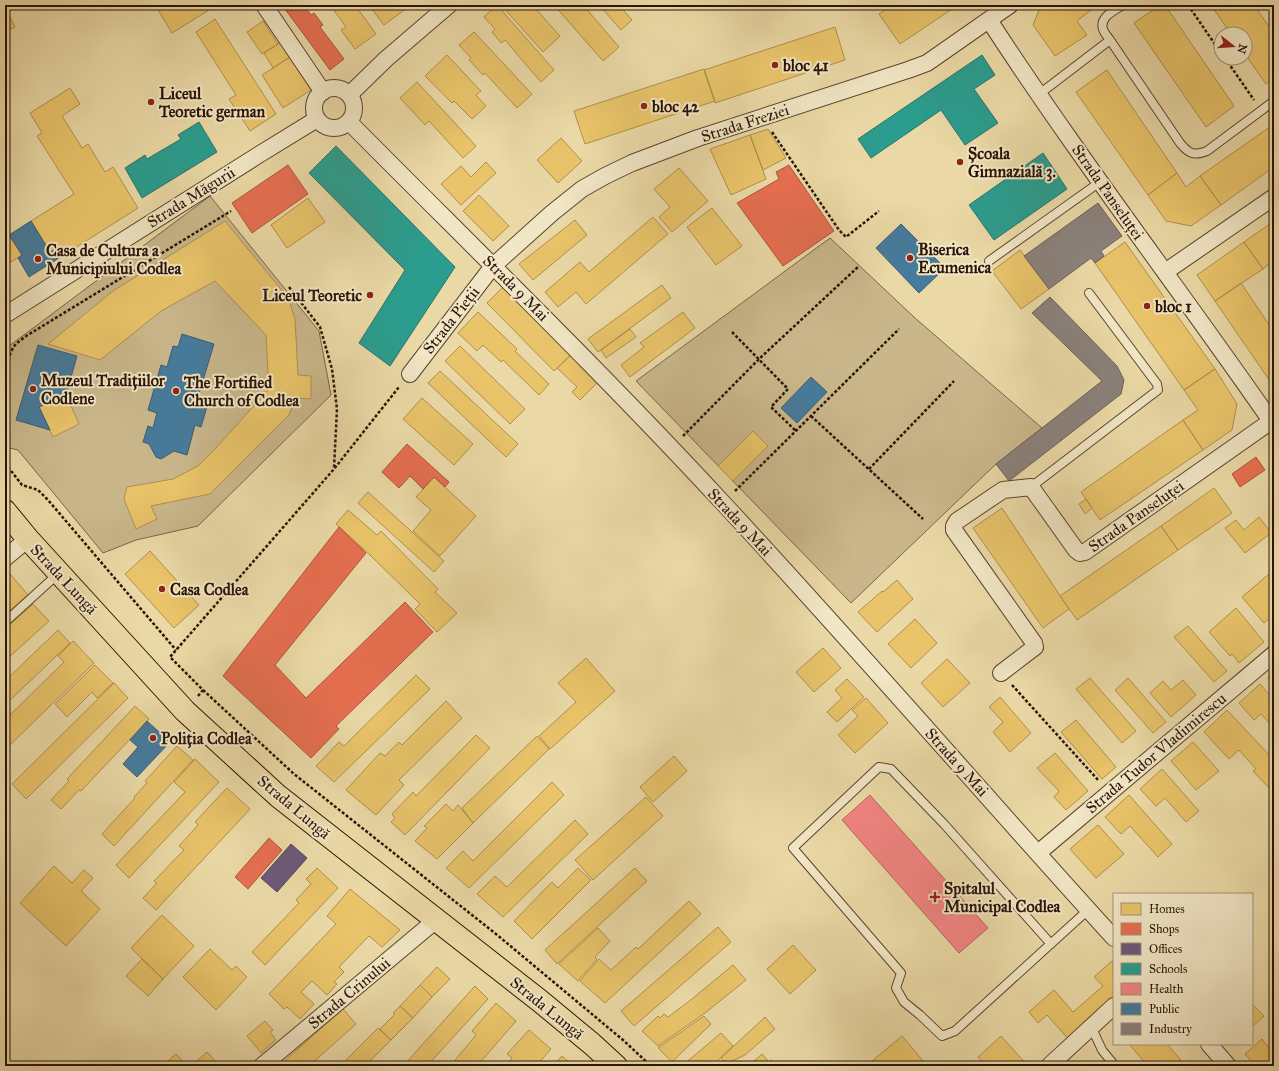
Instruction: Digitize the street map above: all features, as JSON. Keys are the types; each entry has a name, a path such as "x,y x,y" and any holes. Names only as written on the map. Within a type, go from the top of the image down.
{"highway":[{"name":"Strada Lungă","path":"5,511 28,539 185,711 278,796 540,1001 616,1066"}],"street":[{"path":"264,5 323,92"},
{"path":"349,95 386,59 449,5"},
{"name":"Strada Freziei","path":"493,266 552,213 582,189 605,176 632,163 698,138 927,63 1010,5"},
{"name":"Strada Panseluței","path":"989,20 1038,95 1273,420 1085,552 1080,553 1076,550 1031,487"},
{"path":"328,89 339,89 349,95 354,105 352,117 344,126 338,128 326,127 317,119 314,107 318,96 323,92 328,89"},
{"name":"Strada Măgurii","path":"5,315 317,119"},
{"name":"Strada 9 Mai","path":"349,122 493,266 723,502 844,635 1113,937"},
{"path":"1165,272 1274,197"},
{"name":"Strada Pieții","path":"410,374 493,266"},
{"path":"1001,673 1032,650 1035,647 1034,643 954,530 954,526 957,521 1002,490 1031,487"},
{"path":"5,558 28,539"},
{"name":"Strada Tudor Vladimirescu","path":"1038,853 1274,654"},
{"name":"Strada Crinului","path":"262,1066 436,920"},
{"path":"1049,1066 1113,1007"},
{"path":"1210,1045 1228,1066"}],"lane":[{"path":"1123,5 1106,17 1102,24 1103,30 1180,143 1188,152 1198,154 1207,151 1274,101"},
{"path":"1038,95 1110,40"},
{"path":"989,261 1100,182"},
{"path":"1031,487 1158,390 1157,384 1089,292"},
{"path":"5,622 59,573"},
{"path":"1051,944 944,824 891,769 879,767 793,848 901,973 896,988 904,1002 942,1036 955,1031 1051,944 1088,910"},
{"path":"1091,1026 1102,1050 1115,1066"}],"path":[{"path":"1188,5 1213,41"},
{"path":"1231,66 1262,110"},
{"path":"762,117 839,230 846,237 879,211"},
{"path":"5,375 13,348 17,343 231,211"},
{"path":"671,447 759,359 859,266"},
{"path":"289,287 320,327 332,370 337,409 334,469"},
{"path":"723,502 899,329"},
{"path":"732,332 788,389 771,407 796,431"},
{"path":"410,374 334,469 170,656 203,690 294,774 496,934 623,1040 651,1066"},
{"path":"869,469 954,381"},
{"path":"811,416 923,519"},
{"path":"5,463 22,485 38,490 48,500 176,650"},
{"path":"1001,673 1109,793"},
{"path":"185,711 203,690"},
{"path":"923,1066 926,1064 927,1066"}],"shaded area":[{"path":"210,196 319,331 331,395 198,526 136,540 103,553 18,450 5,447 5,349"},
{"path":"830,238 915,318 1042,428 996,464 851,603 636,381"}],"building: Homes":[{"path":"155,5 217,5 172,33"},
{"path":"330,5 355,5 376,34 355,49 341,30 346,27"},
{"path":"369,5 411,5 384,25"},
{"path":"497,5 554,70 541,82 505,40 501,43 492,32 495,29 484,17"},
{"path":"501,5 539,5 535,8 560,36 543,52"},
{"path":"554,5 583,5 619,47 603,61"},
{"path":"599,5 619,5 632,20 621,30"},
{"path":"892,5 958,5 900,44 879,14"},
{"path":"1041,5 1088,5 1091,10 1077,21 1087,35 1055,56 1033,25"},
{"path":"1088,5 1099,5 1091,10"},
{"path":"1160,5 1165,5 1234,106 1206,127 1134,23"},
{"path":"1211,5 1254,5 1274,34 1274,78 1266,84 1253,65 1253,26 1225,26"},
{"path":"5,7 15,27 5,32"},
{"path":"215,19 276,114 250,131 229,99 236,95 196,32"},
{"path":"263,21 278,44 262,54 247,32"},
{"name":"bloc 41","path":"835,27 845,60 715,103 704,70"},
{"path":"474,32 532,94 517,108 485,73 483,75 469,60 471,58 459,45"},
{"path":"281,42 290,57 273,68 264,53"},
{"path":"447,55 481,91 476,95 486,106 472,119 454,101 452,103 425,76"},
{"path":"290,57 311,90 283,108 262,75"},
{"name":"bloc 42","path":"704,69 715,101 585,144 574,111"},
{"path":"1107,70 1177,173 1148,195 1076,92"},
{"path":"417,82 476,146 463,158 429,121 425,125 400,98"},
{"path":"70,88 80,104 62,116 82,148 88,144 105,172 113,167 138,208 59,258 54,250 50,252 31,221 74,194 37,136 42,133 30,113"},
{"path":"1274,124 1274,167 1221,205 1200,176"},
{"path":"768,129 786,158 763,170 750,135"},
{"path":"750,135 766,179 731,195 710,149"},
{"path":"561,138 582,161 558,183 537,160"},
{"path":"486,162 496,173 461,205 441,184 461,166 471,177"},
{"path":"679,168 708,201 672,232 659,217 670,207 654,189"},
{"path":"1177,173 1186,187 1200,176 1221,205 1191,226 1166,221 1148,195"},
{"path":"479,195 509,226 493,241 463,211"},
{"path":"308,198 325,222 287,248 271,225"},
{"path":"712,208 742,246 716,265 687,227"},
{"path":"653,217 668,234 586,304 576,292 558,307 545,292 580,262 589,272"},
{"path":"575,220 587,235 533,280 519,264"},
{"path":"225,221 288,298 295,319 298,375 311,376 311,399 296,398 289,415 210,494 151,506 157,519 136,529 124,499 127,487 173,479 198,466 269,389 266,335 215,281 161,311 100,360 48,344 113,291"},
{"path":"1274,221 1274,260 1263,269 1244,242"},
{"path":"5,228 22,255 5,266"},
{"name":"bloc 1","path":"1125,242 1215,369 1184,390 1095,263"},
{"path":"1244,242 1263,269 1215,301 1197,275"},
{"path":"1020,250 1049,289 1021,309 992,271"},
{"path":"1241,283 1274,332 1274,387 1215,301"},
{"path":"506,284 574,352 554,371 487,303"},
{"path":"662,285 671,298 598,352 588,339"},
{"path":"478,312 517,349 515,351 549,384 539,395 503,360 501,362 483,345 477,351 458,333"},
{"path":"683,312 695,328 630,377 621,365 644,347 640,343"},
{"path":"630,329 636,337 606,358 601,350"},
{"path":"460,346 525,409 510,424 445,361"},
{"path":"574,352 601,379 580,400 572,392 577,387 557,368"},
{"path":"1215,369 1237,404 1232,430 1203,450 1183,420 1198,410 1184,390"},
{"path":"440,371 518,444 506,457 428,383"},
{"path":"66,395 79,424 53,437 39,407"},
{"path":"422,398 473,444 454,465 403,419"},
{"path":"1183,420 1203,450 1100,520 1081,492"},
{"path":"753,431 768,446 733,481 718,466"},
{"path":"434,477 476,516 440,556 413,531 431,510 416,497"},
{"path":"1214,488 1232,513 1178,550 1161,526"},
{"path":"368,492 444,561 434,572 358,503"},
{"path":"1086,499 1092,508 1085,514 1079,504"},
{"path":"1002,508 1069,609 1043,628 973,528"},
{"path":"348,510 377,535 381,531 438,589 435,592 457,613 437,632 415,609 420,604 336,524"},
{"path":"1259,517 1271,533 1245,553 1225,528 1236,520 1244,530"},
{"path":"1161,526 1178,550 1077,620 1060,596"},
{"name":"Casa Codlea","path":"150,551 199,605 174,628 125,574"},
{"path":"5,568 28,595 5,615"},
{"path":"1269,574 1274,579 1274,615 1264,623 1242,597"},
{"path":"897,580 913,599 877,632 858,612"},
{"path":"33,604 49,621 5,661 5,629"},
{"path":"1236,608 1264,642 1239,663 1232,654 1230,656 1209,632"},
{"path":"915,619 937,643 911,668 888,644"},
{"path":"1188,626 1227,671 1214,682 1174,637"},
{"path":"58,630 70,643 5,705 5,681"},
{"path":"73,641 94,663 5,750 5,720 64,662 58,656"},
{"path":"823,648 841,668 814,692 796,672"},
{"path":"586,658 615,691 550,749 539,736 576,702 558,683"},
{"path":"947,659 970,683 943,707 921,683"},
{"path":"95,665 113,683 97,698 92,692 67,717 55,704"},
{"path":"1274,673 1274,685 1268,678"},
{"path":"416,675 430,689 334,782 316,766 339,742 344,746"},
{"path":"1090,678 1136,731 1122,743 1076,689"},
{"path":"1128,678 1166,722 1153,733 1115,690"},
{"path":"847,679 864,697 837,722 827,712 842,698 835,690"},
{"path":"1183,680 1196,695 1171,717 1150,693 1163,681 1171,690"},
{"path":"114,683 128,698 26,799 12,784"},
{"path":"1260,684 1274,700 1274,728 1261,714 1254,720 1239,703"},
{"path":"1000,697 1031,733 1010,752 993,732 1003,722 989,707"},
{"path":"866,698 888,723 855,753 838,735 858,716 852,710"},
{"path":"446,701 462,718 399,780 404,785 376,815 346,790 380,753 385,756 399,742 402,745"},
{"path":"135,706 149,719 81,791 79,790 61,809 51,800 69,781 67,779"},
{"path":"1227,710 1272,758 1269,761 1274,767 1274,786 1270,789 1253,771 1256,769 1239,750 1229,759 1204,732"},
{"path":"1076,720 1116,767 1102,779 1061,732"},
{"path":"476,735 490,748 405,835 391,822 395,818 392,814 413,792 416,796"},
{"path":"537,736 549,749 473,823 462,808"},
{"path":"1193,742 1219,771 1196,790 1171,761"},
{"path":"177,746 193,760 114,846 102,834 135,798 134,797 147,783 145,781"},
{"path":"1055,753 1088,791 1066,810 1054,797 1059,791 1037,768"},
{"path":"674,756 687,771 653,802 640,787"},
{"path":"195,759 219,782 129,878 116,865 185,792 174,782"},
{"path":"1162,769 1199,811 1186,822 1165,798 1156,806 1140,789"},
{"path":"552,782 564,795 469,888 446,868 463,851 473,861"},
{"path":"227,788 250,809 156,910 143,898 157,883 154,881 184,850 179,846 198,825 195,822"},
{"path":"1129,795 1172,844 1158,857 1130,826 1121,834 1105,817"},
{"path":"646,797 663,816 593,880 575,860"},
{"path":"446,804 453,811 458,805 473,823 437,859 415,841 427,828 424,826"},
{"path":"575,820 588,834 503,917 477,894 495,876 507,887"},
{"path":"1098,825 1124,854 1096,878 1070,849"},
{"path":"54,866 72,883 84,870 93,878 81,891 100,909 66,946 20,903"},
{"path":"317,868 338,888 265,965 252,952 299,903 296,900 311,884 306,879"},
{"path":"578,868 591,880 532,939 514,921 552,882 558,888"},
{"path":"635,868 647,881 557,964 545,950"},
{"path":"350,889 400,930 382,947 369,936 339,967 344,972 334,982 337,984 327,995 312,981 301,992 314,1004 300,1019 287,1007 284,1009 269,994 336,924 327,916"},
{"path":"689,901 701,914 605,1003 580,981 599,959 611,970 636,947 638,949"},
{"path":"162,915 194,946 163,979 131,948"},
{"path":"718,927 731,942 634,1026 621,1011"},
{"path":"598,928 610,941 595,957 597,959 578,981 559,964"},
{"path":"793,945 816,970 790,994 767,969"},
{"path":"210,949 232,970 236,966 247,977 216,1010 183,977"},
{"path":"142,959 163,979 148,996 126,976"},
{"path":"1113,960 1113,1002 1070,1041 1047,1015 1038,1023 1029,1012 1054,990 1073,1012 1103,986 1094,977"},
{"path":"733,965 746,980 705,1013 658,1046 642,1031 658,1016 660,1018 664,1014 668,1017"},
{"path":"437,967 450,979 432,997 420,985"},
{"path":"420,985 432,997 413,1018 400,1006"},
{"path":"475,986 488,999 427,1066 395,1066 399,1061 404,1065"},
{"path":"496,1003 516,1021 477,1066 450,1066 476,1035 472,1031"},
{"path":"1253,1005 1264,1016 1253,1026"},
{"path":"400,1006 413,1018 391,1040 380,1029 395,1014 393,1013"},
{"path":"343,1009 356,1024 309,1066 282,1066 281,1064"},
{"path":"704,1016 711,1024 672,1062 658,1048"},
{"path":"765,1017 775,1029 745,1055 726,1064 721,1058"},
{"path":"265,1021 273,1030 270,1032 276,1040 261,1053 247,1036"},
{"path":"378,1028 391,1040 365,1066 350,1066 345,1061"},
{"path":"529,1030 551,1049 536,1066 506,1066 512,1058 507,1054"},
{"path":"721,1033 733,1046 712,1066 682,1066"},
{"path":"902,1036 924,1062 919,1066 866,1066"},
{"path":"1001,1036 1028,1066 986,1066 978,1057"},
{"path":"1262,1039 1270,1049 1274,1045 1274,1066 1255,1066 1245,1054"},
{"path":"1130,1045 1168,1045 1186,1066 1148,1066"},
{"path":"207,1052 220,1066 192,1065"},
{"path":"176,1054 185,1064 182,1066 162,1066"},
{"path":"762,1054 769,1062 771,1060 776,1066 755,1066 752,1063"},
{"path":"562,1056 573,1066 553,1066"},
{"path":"345,1061 350,1066 339,1066"}],"building: Shops":[{"path":"282,5 304,5 311,15 314,13 323,25 320,27 344,59 330,70"},
{"path":"288,165 308,194 252,233 232,203"},
{"path":"789,165 834,231 783,266 737,203 779,179 776,172"},
{"path":"407,444 449,482 445,487 434,477 423,489 410,476 399,488 382,472"},
{"path":"1256,457 1265,470 1240,487 1232,474"},
{"path":"339,527 366,553 275,665 306,698 405,602 433,632 336,726 339,729 311,758 223,676"},
{"path":"269,838 282,850 248,889 235,877"}],"building: Offices":[{"path":"291,844 307,858 277,892 261,878"}],"building: Schools":[{"path":"982,55 995,75 974,89 998,123 965,145 941,110 871,158 858,139"},
{"path":"199,122 217,152 142,198 125,168 145,155 147,159 181,139 178,135"},
{"path":"336,146 455,267 390,366 359,343 405,270 309,173"},
{"path":"1043,153 1067,189 994,240 969,205"}],"building: Health":[{"name":"Spitalul Municipal Codlea","path":"870,795 988,928 959,953 842,820"}],"building: Public":[{"path":"31,221 50,252 54,250 59,258 29,277 18,258 22,255 9,235"},
{"name":"Biserica Ecumenica","path":"901,224 945,268 919,293 876,248"},
{"name":"The Fortified Church of Codlea","path":"182,334 214,344 197,400 208,403 201,427 195,425 187,455 174,451 161,459 156,457 149,444 143,442 148,426 153,428 157,413 148,410 161,365 167,367 173,346 178,347"},
{"path":"38,345 77,356 66,395 39,407 50,430 16,420"},
{"path":"811,377 827,392 797,423 781,408"},
{"path":"147,721 170,742 137,777 123,764 138,747 130,740"}],"building: Industry":[{"path":"1098,203 1122,236 1101,251 1104,256 1095,263 1091,258 1049,289 1024,256"},
{"path":"1050,297 1117,366 1124,380 1121,394 1009,481 996,464 1102,381 1032,313"}],"place":[{"name":"bloc 41","path":"775,65"},
{"name":"Liceul Teoretic german","path":"151,102"},
{"name":"bloc 42","path":"644,106"},
{"name":"Școala Gimnazială 3.","path":"960,162"},
{"name":"Biserica Ecumenica","path":"910,258"},
{"name":"Casa de Cultura a Municipiului Codlea","path":"38,259"},
{"name":"Liceul Teoretic","path":"370,295"},
{"name":"bloc 1","path":"1147,306"},
{"name":"Muzeul Tradițiilor Codlene","path":"33,389"},
{"name":"The Fortified Church of Codlea","path":"176,391"},
{"name":"Casa Codlea","path":"162,589"},
{"name":"Poliția Codlea","path":"153,738"},
{"name":"Spitalul Municipal Codlea","path":"935,897"}]}
